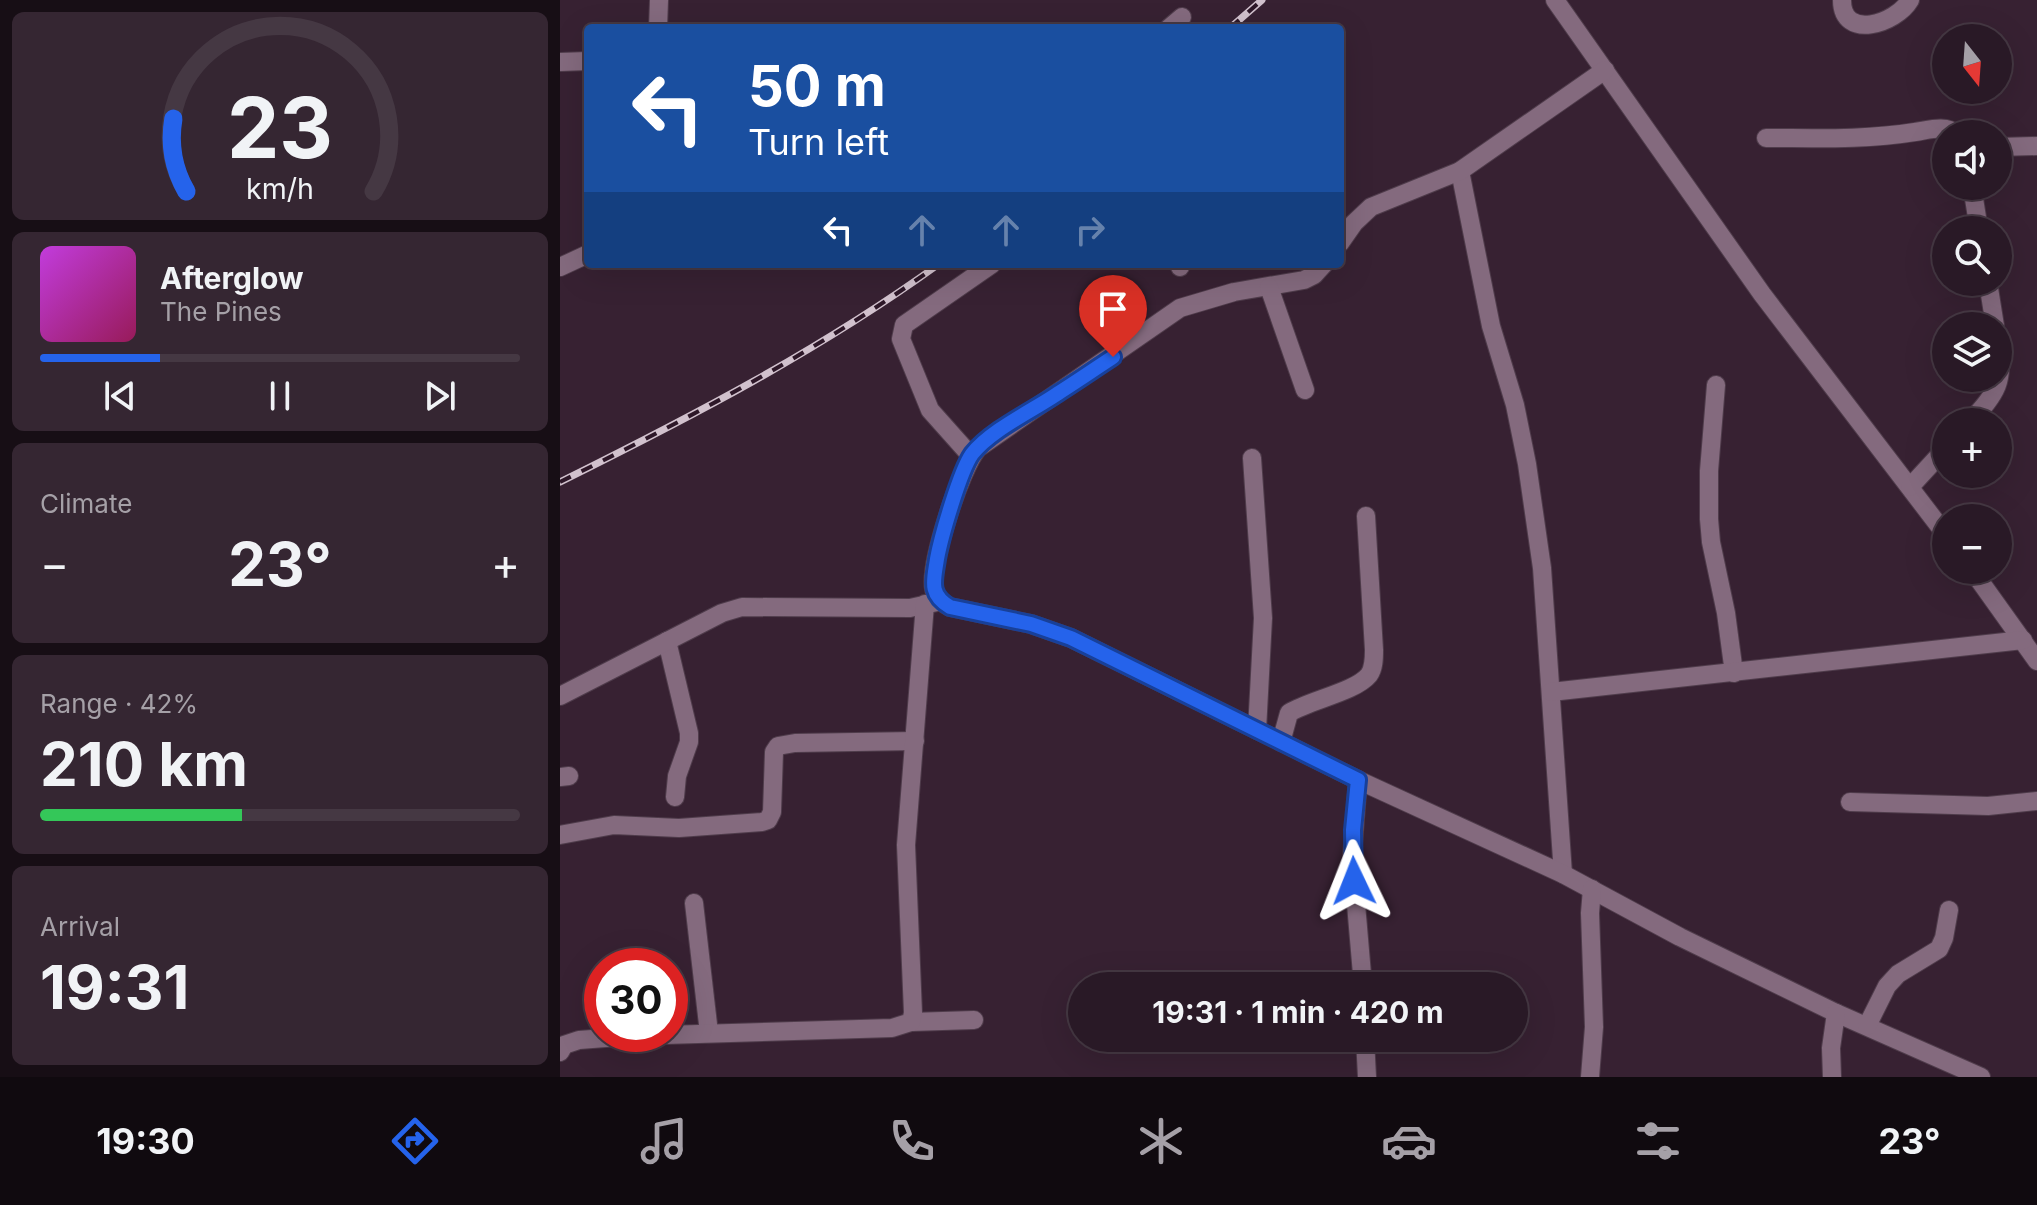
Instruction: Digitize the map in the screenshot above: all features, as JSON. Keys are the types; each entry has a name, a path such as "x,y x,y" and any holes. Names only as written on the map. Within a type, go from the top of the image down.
{"street":[{"path":"658,24 659,0"},
{"path":"1555,0 1762,294 1932,516"},
{"path":"1842,0 1845,17 1850,23 1860,26 1895,16 1910,0"},
{"path":"560,62 584,61"},
{"path":"1344,237 1371,207 1460,171 1605,70"},
{"path":"1766,138 1874,139 1932,129"},
{"path":"2012,147 2037,146"},
{"path":"1460,171 1491,326 1515,405 1527,464 1542,568 1563,874"},
{"path":"560,267 584,256"},
{"path":"971,456 930,410 900,332 904,325 986,268"},
{"path":"911,1022 906,845 915,741 938,552 971,456 988,440 1113,357 1180,308 1234,292 1304,280 1320,268"},
{"path":"1269,287 1305,390"},
{"path":"1716,385 1709,471 1709,519 1734,673"},
{"path":"1252,458 1263,618 1257,730"},
{"path":"1910,487 1932,463"},
{"path":"1281,742 1289,713 1356,684 1373,668 1366,516"},
{"path":"1982,584 2037,661"},
{"path":"560,696 722,613 742,607 910,608 932,603 1031,624 1071,638 1358,780 1563,874 1680,937 1836,1013 1981,1077"},
{"path":"1551,692 2023,640"},
{"path":"667,641 689,733 689,742 677,776 675,797"},
{"path":"560,835 614,825 679,828 762,822 768,820 772,812 774,752 778,746 915,741"},
{"path":"1358,780 1352,857 1362,972"},
{"path":"1850,802 1988,806 2037,801"},
{"path":"1590,1077 1594,1027 1592,889"},
{"path":"694,903 709,1033"},
{"path":"1867,1026 1887,986 1898,974 1939,949 1949,910"},
{"path":"1832,1077 1831,1048 1836,1013"},
{"path":"560,1052 564,1045 579,1040 892,1028 911,1022 974,1020"},
{"path":"1366,1052 1367,1077"}],"railway":[{"path":"1235,24 1262,0"},
{"path":"560,482 754,381 848,325 933,268"}],"route":[{"path":"1113,357 1029,411 971,456 938,552 935,593 940,601 950,607 1031,624 1071,638 1358,780 1353,830 1354,881"}]}
